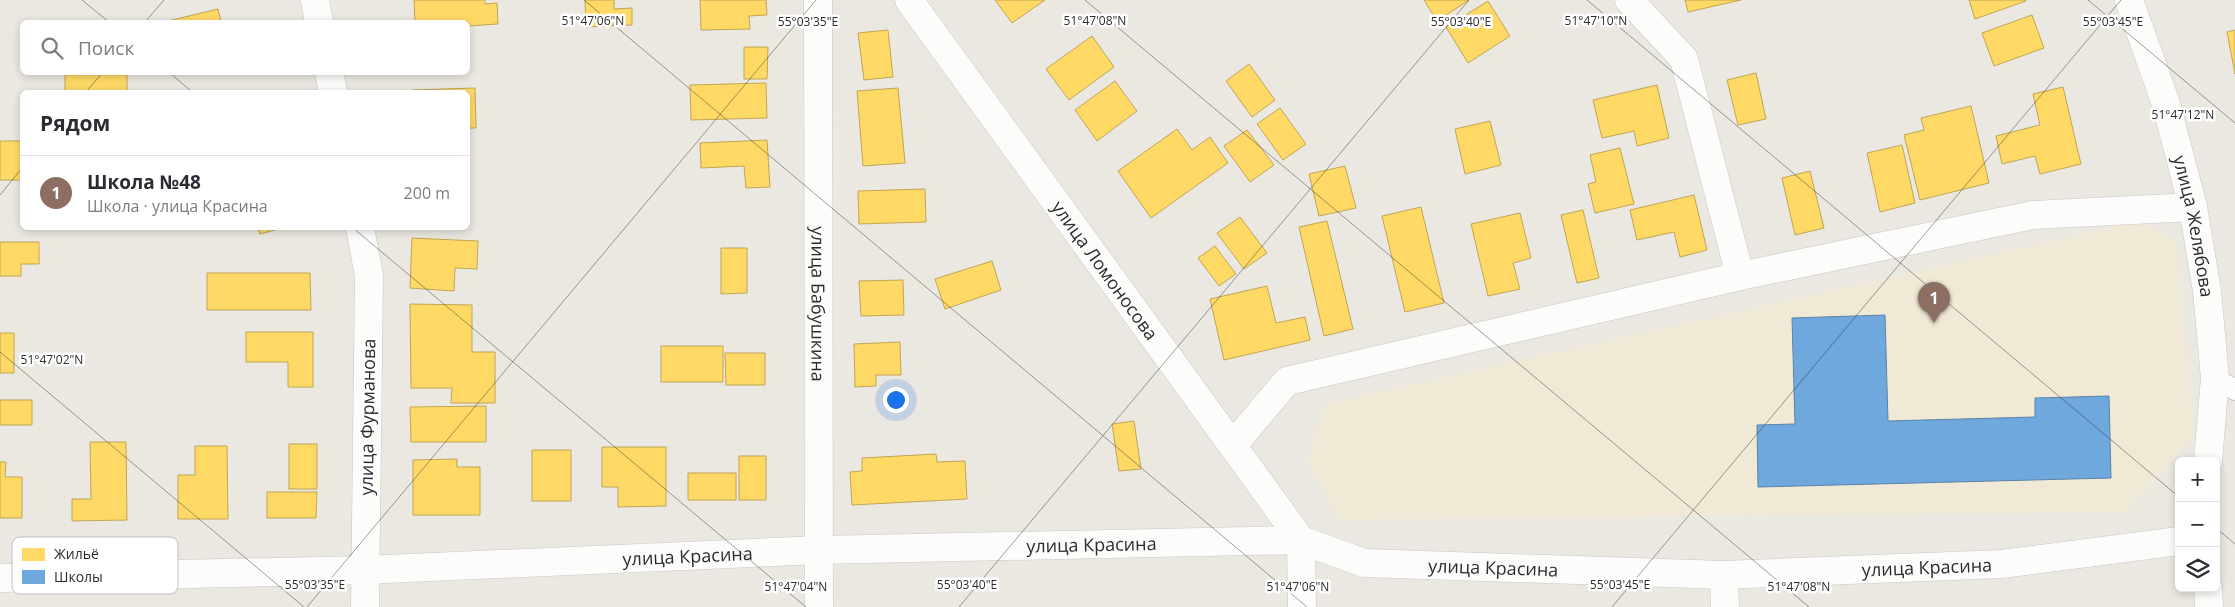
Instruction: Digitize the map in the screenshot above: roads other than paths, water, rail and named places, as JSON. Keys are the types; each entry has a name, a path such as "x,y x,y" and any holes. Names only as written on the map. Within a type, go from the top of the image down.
{"street":[{"path":"315,0 319,20"},
{"name":"улица Бабушкина","path":"818,0 819,607"},
{"name":"улица Ломоносова","path":"909,0 1301,540"},
{"path":"1629,0 1684,59 1740,276"},
{"name":"улица Желябова","path":"2129,0 2166,104 2193,208 2207,291 2228,380 2209,457"},
{"path":"330,75 333,90"},
{"path":"1233,445 1287,381 1740,276 2033,215 2193,208"},
{"name":"улица Фурманова","path":"360,230 369,276 364,570 366,607"},
{"path":"1301,540 1302,607"},
{"name":"улица Красина","path":"178,574 364,570 819,550 1301,540 1364,563 1724,575 2002,564 2175,542"},
{"path":"1724,575 1725,607"},
{"path":"2208,592 2209,607"}],"place":[{"name":"Школа №48","path":"1934,323"}]}
